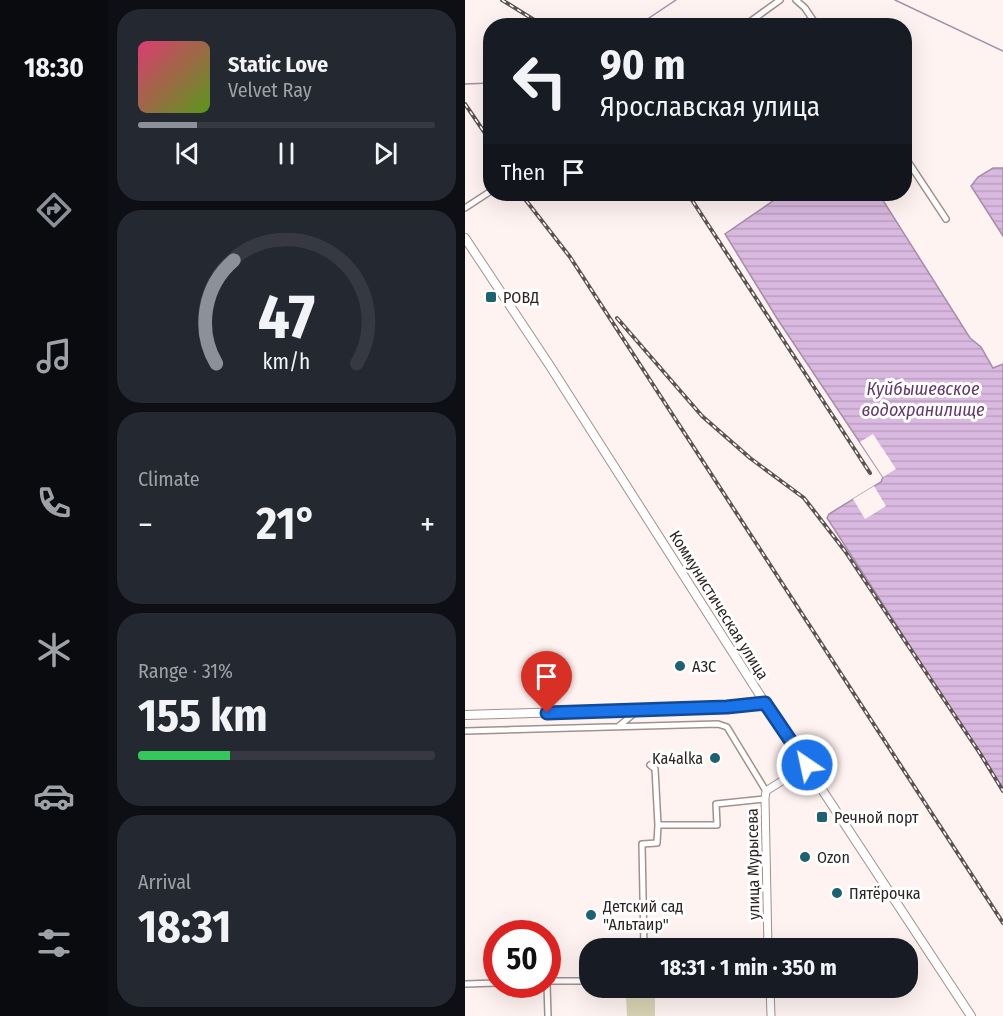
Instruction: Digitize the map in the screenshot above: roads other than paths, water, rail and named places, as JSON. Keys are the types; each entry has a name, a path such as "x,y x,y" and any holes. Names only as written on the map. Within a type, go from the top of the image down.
{"main road":[{"name":"Коммунистическая улица","path":"465,238 765,703 971,1016"},
{"path":"465,715 727,707 765,703"}],"street":[{"path":"755,18 780,0"},
{"path":"796,0 812,18"},
{"path":"912,168 946,219"},
{"path":"465,208 483,196"},
{"path":"617,727 638,710"},
{"path":"465,731 718,724 727,727 765,795 716,804 717,825 658,825"},
{"path":"644,938 642,844 657,843 658,825 655,769 650,765"},
{"name":"улица Мурысева","path":"768,938 765,795 807,765"},
{"path":"561,982 579,981"},
{"path":"465,984 483,983"},
{"path":"547,998 548,1016"},
{"path":"770,998 771,1016"}],"water":[{"path":"993,168 1003,168 1003,236 971,186 978,177"},
{"name":"Куйбышевское водохранилище","path":"773,201 883,201 970,338 981,347 993,368 1003,364 1003,789 827,518 829,514 881,482 883,477 778,320 725,234"}],"waterway":[{"path":"649,18 676,0"},
{"path":"895,0 1003,51"},
{"path":"465,84 483,83"}],"railway":[{"path":"502,0 531,18"},
{"path":"465,104 483,130"},
{"path":"526,201 570,257 1003,923"},
{"path":"693,201 870,473"},
{"path":"617,318 702,416 750,458 804,498 845,551 1003,791"}],"place":[{"name":"РОВД","path":"491,297"},
{"name":"АЗС","path":"680,666"},
{"name":"Ka4alka","path":"715,758"},
{"name":"Речной порт","path":"822,817"},
{"name":"Ozon","path":"805,857"},
{"name":"Пятёрочка","path":"837,893"},
{"name":"Детский сад \"Альтаир\"","path":"591,915"}]}
